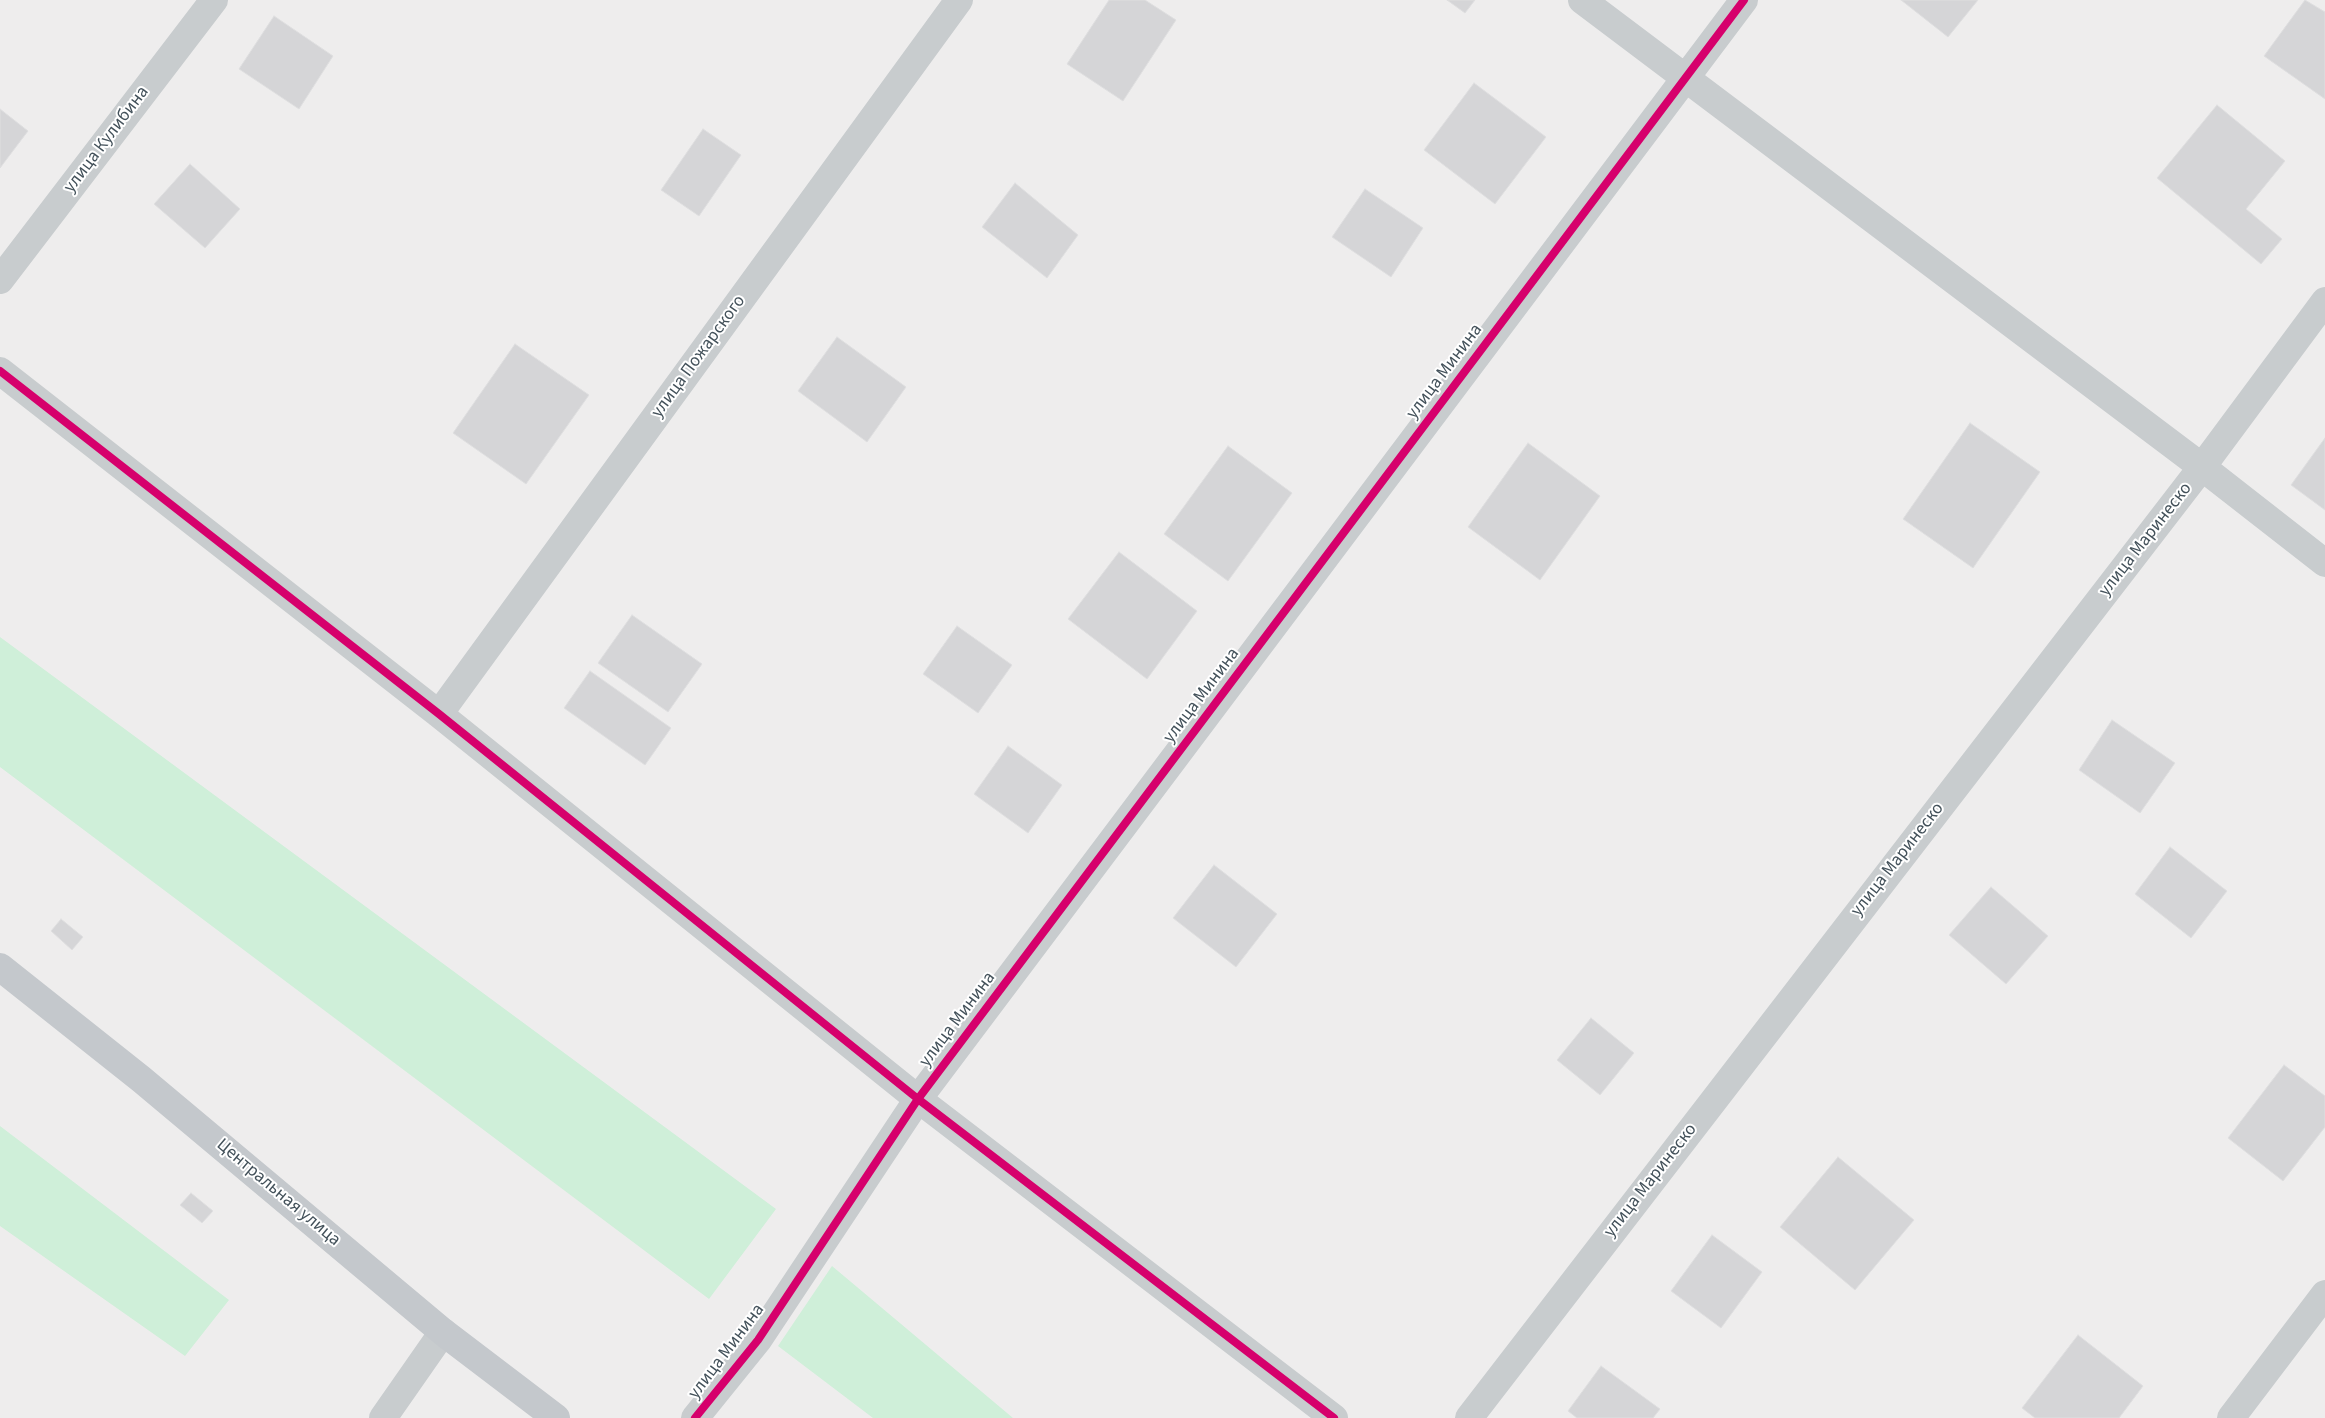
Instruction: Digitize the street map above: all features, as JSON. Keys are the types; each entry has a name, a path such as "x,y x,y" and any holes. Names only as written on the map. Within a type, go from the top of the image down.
{"main road":[{"name":"Центральная улица","path":"0,967 141,1079 443,1332 556,1418"}],"street":[{"name":"улица Кулибина","path":"0,280 214,0"},
{"name":"улица Пожарского","path":"439,714 959,0"},
{"path":"1582,0 2202,467 2325,563"},
{"name":"улица Минина","path":"695,1418 758,1340 918,1099 1744,0"},
{"name":"улица Маринеско","path":"1469,1418 2202,467 2325,301"},
{"path":"0,371 439,714 918,1099 1334,1418"},
{"path":"2231,1418 2325,1294"},
{"path":"383,1418 443,1332"}],"green space":[{"path":"0,637 776,1209 709,1299 0,767"},
{"path":"0,1126 229,1300 185,1356 0,1226"},
{"path":"832,1266 1013,1418 873,1418 778,1346"}],"building":[{"path":"1109,0 1145,0 1176,20 1123,101 1067,64"},
{"path":"1447,0 1475,0 1465,13"},
{"path":"1901,0 1978,0 1948,37"},
{"path":"2305,0 2325,12 2325,99 2264,56"},
{"path":"274,16 333,56 299,109 239,69"},
{"path":"1474,83 1546,137 1495,204 1424,150"},
{"path":"2217,105 2285,161 2246,209 2282,239 2261,264 2157,178"},
{"path":"0,109 28,131 0,168"},
{"path":"703,129 741,155 699,216 661,190"},
{"path":"190,164 240,209 205,248 154,204"},
{"path":"1015,183 1078,235 1047,278 982,227"},
{"path":"1365,189 1423,228 1391,277 1332,237"},
{"path":"837,337 906,387 867,442 798,391"},
{"path":"515,344 589,395 526,484 453,433"},
{"path":"1970,423 2040,472 1973,568 1903,519"},
{"path":"2325,438 2325,510 2291,485"},
{"path":"1528,443 1600,496 1540,580 1468,527"},
{"path":"1228,446 1292,493 1228,581 1164,534"},
{"path":"1119,552 1197,611 1147,679 1068,619"},
{"path":"632,615 702,664 668,712 598,663"},
{"path":"957,626 1012,665 978,713 923,674"},
{"path":"590,671 671,728 645,765 564,708"},
{"path":"2112,720 2175,763 2140,813 2079,770"},
{"path":"1008,746 1062,785 1028,833 974,794"},
{"path":"2170,847 2227,891 2191,938 2135,894"},
{"path":"1214,865 1277,914 1236,967 1173,918"},
{"path":"1991,887 2048,936 2006,984 1949,935"},
{"path":"61,919 83,937 72,950 51,931"},
{"path":"1591,1018 1634,1053 1600,1095 1557,1060"},
{"path":"2284,1065 2325,1096 2325,1127 2283,1181 2228,1138"},
{"path":"1838,1157 1914,1220 1855,1290 1780,1227"},
{"path":"191,1193 213,1211 202,1223 180,1205"},
{"path":"1712,1235 1762,1272 1721,1328 1671,1291"},
{"path":"2078,1335 2143,1386 2119,1418 2035,1418 2022,1408"},
{"path":"1601,1366 1660,1409 1653,1418 1577,1418 1568,1411"}],"cycle path":[{"path":"695,1418 758,1340 918,1099 1744,0"},
{"path":"0,371 439,714 918,1099 1334,1418"}]}
